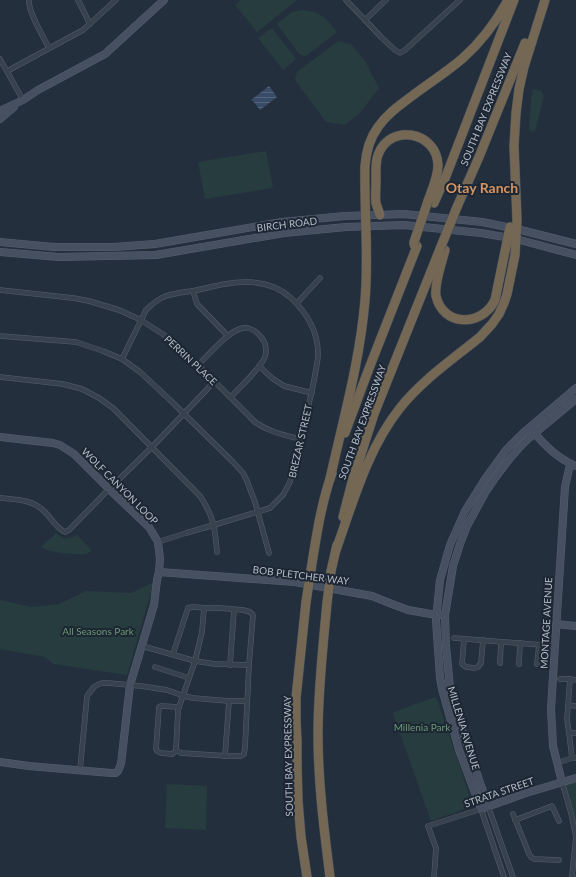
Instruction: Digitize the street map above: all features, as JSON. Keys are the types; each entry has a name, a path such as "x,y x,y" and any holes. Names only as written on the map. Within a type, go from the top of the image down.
{"highway":[{"path":"330,479 356,368 362,328 367,279 365,161 370,142 385,118 470,51 493,24 508,0"},
{"name":"SOUTH BAY EXPRESSWAY","path":"307,877 298,807 296,698 306,602 317,533 325,498 330,479 368,371 415,249 414,242 431,202 448,169 514,0"},
{"path":"443,249 436,285 436,293 443,309 451,316 460,320 471,320 481,316 487,312 495,300 512,238 516,109 525,61 544,0"},
{"name":"SOUTH BAY EXPRESSWAY","path":"330,877 322,809 318,751 319,699 331,571 348,495 368,432 381,398 443,249 457,208 544,0"},
{"path":"380,215 376,204 376,160 384,145 392,138 399,135 410,135 420,138 429,144 435,153 438,160 438,171 431,202"},
{"path":"336,550 364,473 377,444 391,419 413,393 484,333 499,314 508,289 515,255 512,238"}],"street":[{"path":"29,0 28,4 49,48"},
{"path":"78,0 90,24"},
{"path":"8,72 83,30 116,0"},
{"path":"0,119 38,90 105,54 164,0"},
{"path":"346,0 394,50 400,53 460,0"},
{"path":"365,20 386,0"},
{"path":"0,58 24,100"},
{"path":"0,111 24,100"},
{"name":"BIRCH ROAD","path":"0,242 54,247 141,245 155,244 282,222 345,216 404,214 482,222 513,228 576,244"},
{"name":"BIRCH ROAD","path":"0,252 59,257 156,255 284,233 346,227 404,225 481,233 512,238 576,255"},
{"path":"297,303 320,278"},
{"name":"BREZAR STREET","path":"122,359 146,310 159,299 175,293 193,291 236,282 252,282 268,285 281,290 301,308 316,337 318,356 312,393 290,482 283,495 270,508 158,542"},
{"name":"PERRIN PLACE","path":"0,290 89,301 119,310 141,320 175,344 255,422 273,432 300,439"},
{"path":"193,291 197,304 228,336"},
{"path":"198,365 228,336 243,328 258,333 264,340 266,353 264,358 260,366 231,397"},
{"path":"0,336 76,342 122,359 140,372 243,473 248,481 269,552"},
{"path":"260,366 272,378 284,386 312,393"},
{"path":"0,377 63,384 82,389 109,405 200,496 209,510 214,525 217,552"},
{"path":"0,498 25,500 35,504 45,512 60,530 65,532 70,530 214,382"},
{"name":"MILLENIA AVENUE","path":"504,877 459,750 442,689 436,615 440,580 450,544 461,520 485,479 506,450 529,427 576,388"},
{"name":"MILLENIA AVENUE","path":"513,877 461,727 450,687 445,615 453,566 460,544 468,524 485,493 507,462 520,447 576,399"},
{"path":"529,427 548,449 574,465"},
{"name":"WOLF CANYON LOOP","path":"0,437 47,441 60,445 74,454 149,527 158,542 160,560 154,605 130,685 121,764 118,771 116,773 110,773 0,762"},
{"name":"MONTAGE AVENUE","path":"562,782 553,746 550,709 565,487 569,469 574,465"},
{"path":"461,520 468,524"},
{"name":"BOB PLETCHER WAY","path":"159,572 295,582 372,596 408,610 436,615 445,615"},
{"path":"173,654 188,608 243,610 250,612 253,615 244,754 236,757 181,752 177,750"},
{"path":"177,750 179,707 195,661 202,632 204,608"},
{"path":"230,664 234,610"},
{"path":"556,624 576,626"},
{"path":"454,638 555,646"},
{"path":"464,639 462,664 471,668 477,668 480,664 483,640"},
{"path":"500,663 501,642"},
{"path":"519,664 520,643"},
{"path":"538,664 539,645"},
{"path":"142,646 195,661 249,665"},
{"path":"155,667 189,678"},
{"path":"560,679 576,680"},
{"path":"563,760 574,758 567,719 570,680"},
{"path":"80,770 87,696 94,687 102,683 167,690 193,698 247,701"},
{"path":"442,689 450,687"},
{"path":"224,756 229,701"},
{"path":"568,705 576,706"},
{"path":"177,750 172,754 160,753 156,749 159,707 179,707"},
{"path":"569,733 576,733"},
{"name":"STRATA STREET","path":"434,877 436,848 428,826 576,778"},
{"path":"562,782 572,813 576,837 573,877"},
{"path":"515,820 552,806 559,821"},
{"path":"512,814 531,857 559,860"}],"green space":[{"path":"241,0 297,0 257,32 235,5"},
{"path":"302,10 319,14 337,32 306,56 300,55 277,24 292,12"},
{"path":"272,28 296,59 283,70 258,38"},
{"path":"338,41 351,44 364,59 379,88 359,114 345,125 326,122 295,80 297,72"},
{"path":"533,89 541,91 544,96 535,132 529,130"},
{"path":"266,151 273,188 205,199 198,162"},
{"path":"56,533 61,537 66,538 71,538 77,535 92,551 86,554 70,554 50,551 41,547"},
{"name":"All Seasons Park","path":"154,582 127,675 53,664 45,657 0,649 0,600 31,607 59,604 86,591 131,593"},
{"name":"Millenia Park","path":"435,697 438,701 473,806 431,821 393,714 394,712"},
{"path":"576,778 576,822 573,822 562,782"},
{"path":"167,784 207,786 206,830 165,828"}],"water":[{"path":"269,86 277,97 260,110 251,100"}],"district":[{"name":"Otay Ranch","path":"482,187"}]}
